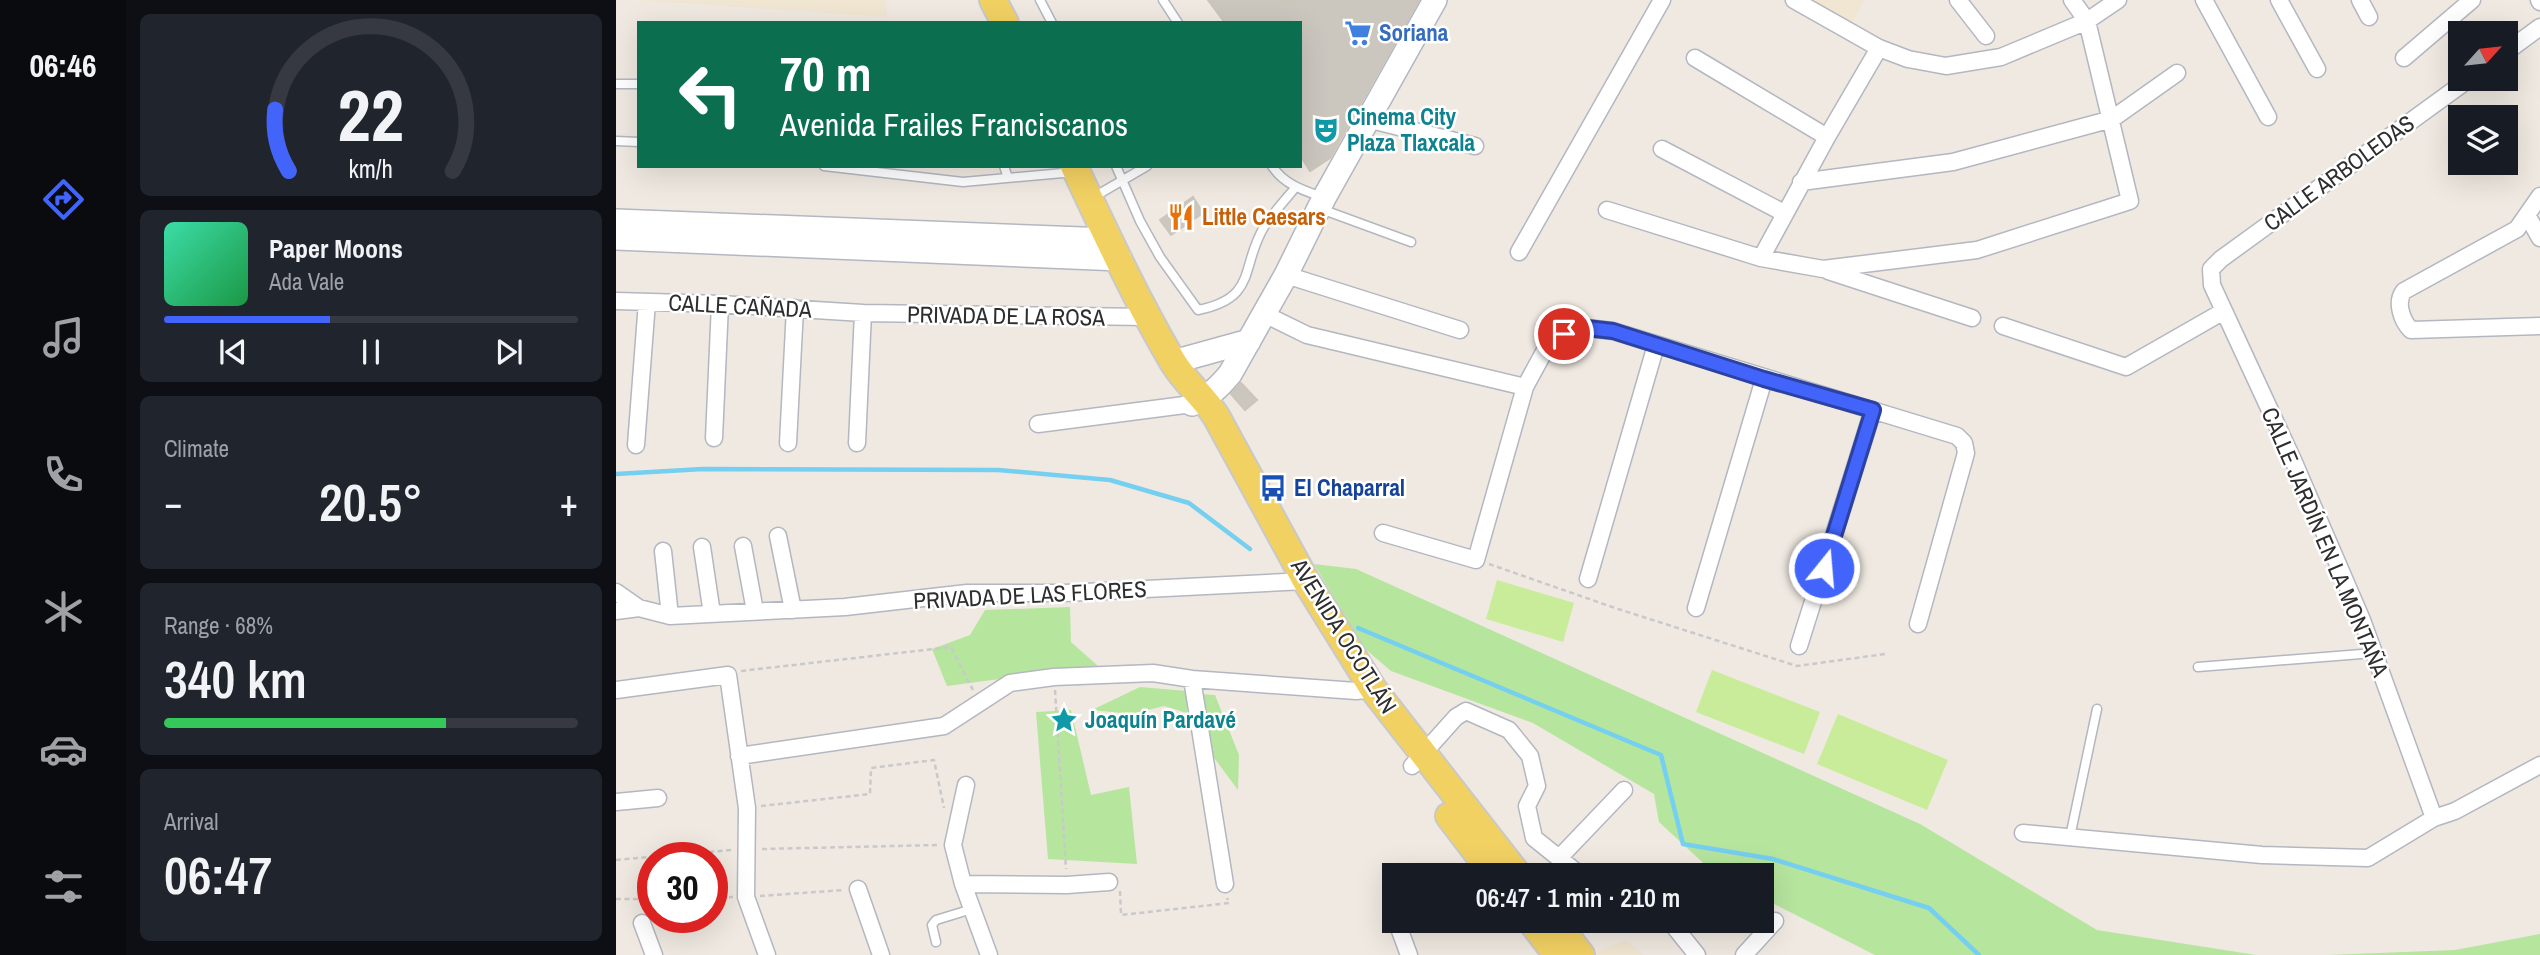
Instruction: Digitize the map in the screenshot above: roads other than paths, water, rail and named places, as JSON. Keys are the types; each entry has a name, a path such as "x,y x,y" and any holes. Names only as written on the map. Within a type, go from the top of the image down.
{"main road":[{"path":"993,0 1004,21"},
{"path":"1195,396 1220,387 1230,374 1286,275 1321,203 1367,119 1435,0"},
{"name":"AVENIDA OCOTLÁN","path":"1075,169 1148,317 1364,690 1418,760 1508,863"},
{"path":"616,221 1114,250"},
{"path":"616,238 1114,250"},
{"path":"1173,362 1249,341"},
{"name":"AVENIDA OCOTLÁN","path":"1195,396 1233,446 1299,576"},
{"name":"AVENIDA OCOTLÁN","path":"1418,760 1486,863"},
{"path":"1540,933 1557,955"},
{"path":"1564,933 1581,955"}],"street":[{"path":"1519,252 1662,0"},
{"path":"1794,0 1879,48 1908,59 1946,66 2001,57 2087,20 2118,0"},
{"path":"1958,0 1986,36"},
{"path":"1823,270 1977,250 2130,201 2087,20 2072,0"},
{"path":"2204,0 2268,117"},
{"path":"2279,0 2317,69"},
{"path":"2360,0 2370,17"},
{"path":"2404,58 2472,0"},
{"path":"2518,43 2540,27"},
{"path":"1760,258 1879,48"},
{"path":"1695,58 1827,137"},
{"path":"1801,182 1953,162 2112,119 2177,73"},
{"name":"CALLE ARBOLEDAS","path":"2211,269 2221,259 2452,91"},
{"path":"1367,119 1475,146"},
{"path":"1662,149 1784,213"},
{"path":"2540,196 2517,229 2399,296 2406,325 2411,330 2540,326"},
{"path":"1607,210 1760,258 1823,270 1972,318"},
{"path":"2527,215 2540,238"},
{"name":"CALLE JARDÍN EN LA MONTAÑA","path":"2211,269 2212,285 2293,460 2374,653 2434,818"},
{"path":"1286,275 1460,330"},
{"name":"CALLE CAÑADA","path":"616,301 720,303 863,313"},
{"path":"636,445 647,302"},
{"path":"714,438 720,303"},
{"path":"788,443 795,309"},
{"path":"2003,326 2126,367 2224,311"},
{"path":"857,443 863,313"},
{"name":"PRIVADA DE LA ROSA","path":"863,313 1148,317"},
{"path":"1264,314 1307,335 1525,387"},
{"path":"1383,533 1476,560 1525,387 1550,341 1578,327 1613,331 1957,436 1964,443 1966,453 1918,624"},
{"path":"1588,579 1656,345"},
{"path":"1696,608 1764,379"},
{"path":"1038,424 1195,396"},
{"path":"1799,646 1873,410"},
{"path":"778,536 793,610"},
{"path":"743,546 755,611"},
{"path":"702,547 712,614"},
{"path":"663,551 670,616"},
{"name":"PRIVADA DE LAS FLORES","path":"639,608 670,616 712,614 845,607 967,593 1065,593 1299,576"},
{"path":"616,592 639,608"},
{"path":"616,611 639,608"},
{"path":"738,756 944,726 1010,683 1054,677 1153,673 1192,679 1364,690"},
{"path":"616,690 728,675 747,808 746,897 767,955"},
{"path":"1192,679 1225,884"},
{"path":"1418,760 1456,717 1466,711 1509,730 1530,756 1536,786 1527,806 1534,838 1565,863"},
{"path":"2023,833 2262,855 2368,858 2434,818 2455,811 2540,765"},
{"path":"966,785 953,845 963,884 989,955"},
{"path":"1559,858 1624,790"},
{"path":"616,802 658,798"},
{"path":"963,884 1067,885 1114,882"},
{"path":"858,889 881,955"},
{"path":"1744,955 1775,921"},
{"path":"646,933 654,955"},
{"path":"1401,933 1409,955"},
{"path":"1679,933 1697,955"}],"lane":[{"path":"1040,0 1051,21"},
{"path":"1163,0 1177,21"},
{"path":"616,84 637,84"},
{"path":"616,141 637,142"},
{"path":"841,168 963,182 1075,169"},
{"path":"1005,168 1008,178"},
{"path":"1029,168 1032,176"},
{"path":"1117,168 1160,257 1198,310 1218,306 1242,288 1264,228 1295,188"},
{"path":"1090,199 1144,168"},
{"path":"1273,168 1295,188 1321,203 1412,242"},
{"path":"1233,446 1259,474"},
{"path":"1292,537 1299,576"},
{"path":"2197,667 2374,653"},
{"path":"2070,837 2097,709"},
{"path":"936,942 932,925 936,920 972,909"}],"waterway":[{"path":"616,474 703,469 998,470 1110,480 1189,503 1250,549"},
{"path":"1358,628 1661,755 1683,844 1773,859 1929,908 1979,955"}],"place":[{"name":"Soriana","path":"1358,33"},
{"name":"Cinema City Plaza Tlaxcala","path":"1326,130"},
{"name":"Little Caesars","path":"1181,217"},
{"name":"El Chaparral","path":"1273,488"},
{"name":"Joaquín Pardavé","path":"1064,720"}]}
